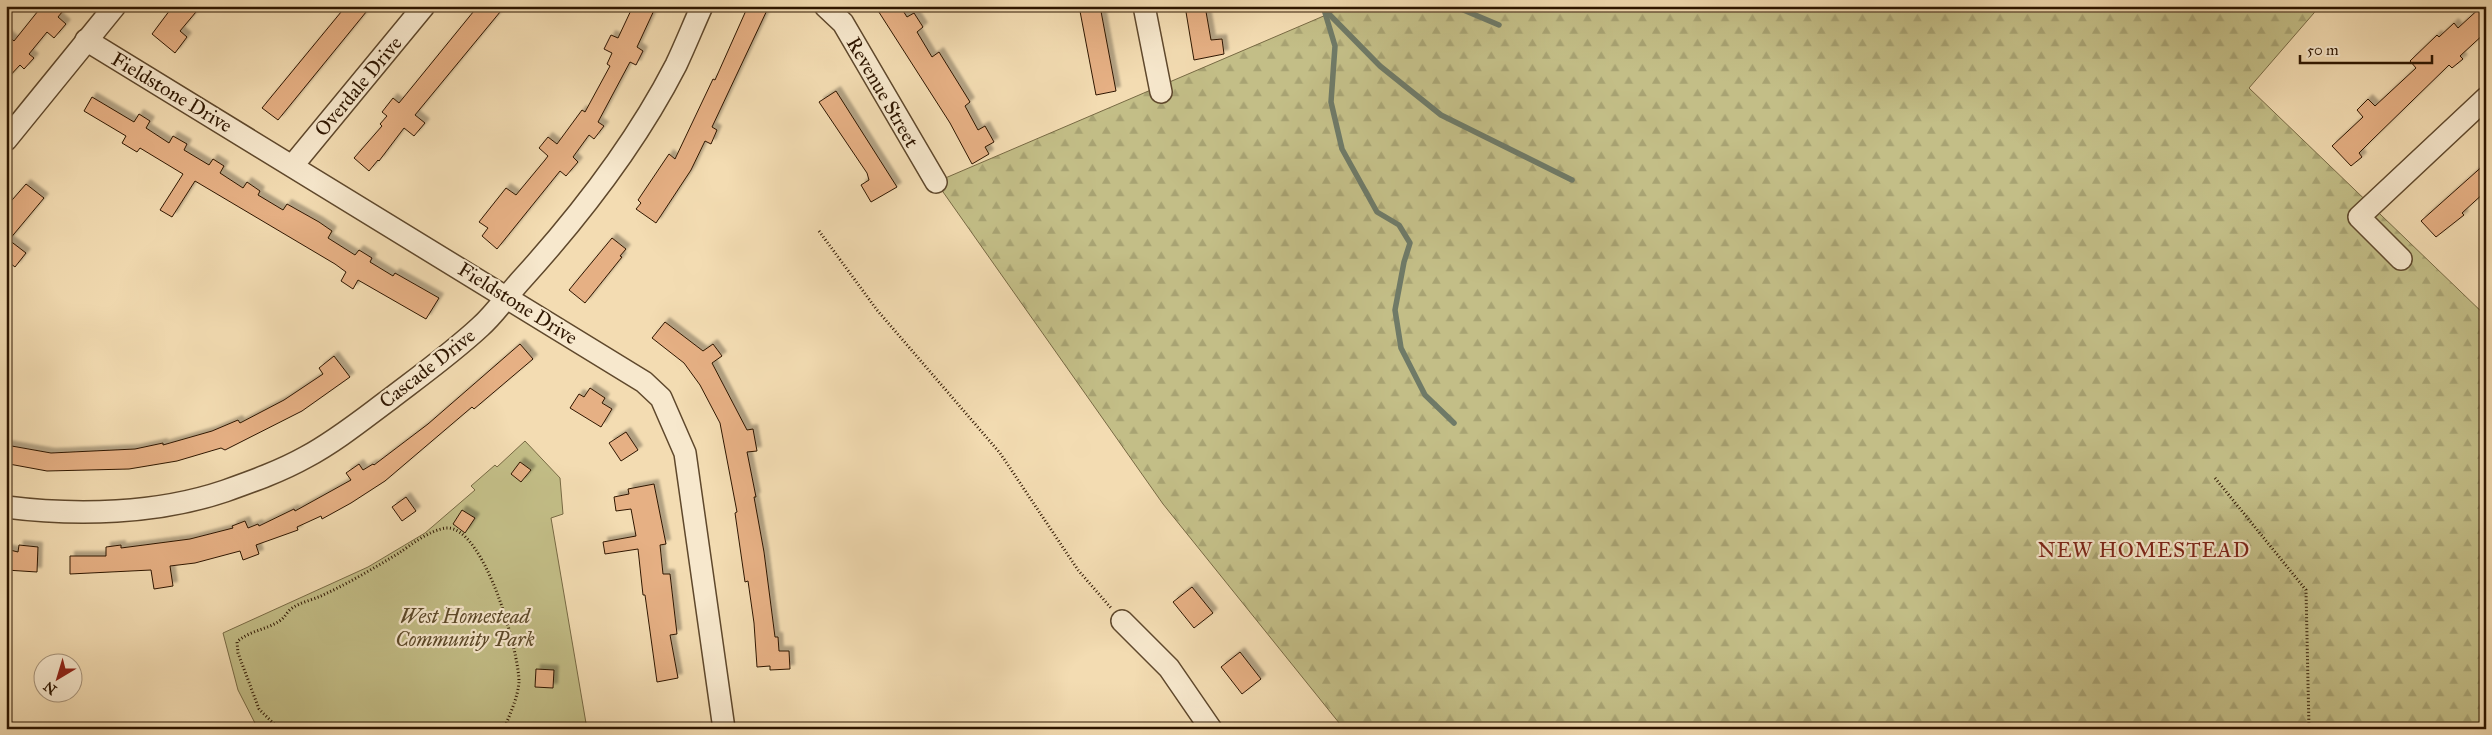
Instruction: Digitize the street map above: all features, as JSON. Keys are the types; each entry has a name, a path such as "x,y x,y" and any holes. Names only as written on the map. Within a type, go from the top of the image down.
{"street":[{"path":"6,140 115,6"},
{"name":"Overdale Drive","path":"293,165 424,6"},
{"name":"Cascade Drive","path":"6,507 43,512 113,510 176,504 224,491 275,472 307,457 341,435 419,377 482,326 551,247 615,164 645,119 676,65 702,6"},
{"name":"Revenue Street","path":"825,6 843,23 936,182"},
{"path":"1144,6 1161,92"},
{"name":"Fieldstone Drive","path":"86,40 507,296 644,382 661,398 685,453 723,726"},
{"path":"2401,259 2359,217 2486,98"},
{"path":"1122,621 1169,668 1211,729"}],"path":[{"path":"819,231 877,310 1000,453 1078,570 1122,621"},
{"path":"2216,478 2306,590 2309,729"},
{"path":"279,729 259,709 238,653 237,642 246,634 281,620 291,609 372,569 431,533 447,528 460,532 471,541 484,563 500,601 517,658 519,683 504,729"}],"green space":[{"path":"1347,6 2320,6 2249,88 2486,316 2486,729 1344,729 1163,504 936,182"},
{"name":"West Homestead Community Park","path":"525,441 560,478 563,514 551,518 587,729 258,729 238,690 223,633 368,567 425,533 475,490 471,486 495,465 497,467"}],"building":[{"path":"42,6 67,6 58,17 66,24 54,38 47,32 29,54 34,58 24,69 20,65 6,80 6,34 14,41"},
{"path":"173,6 201,6 180,31 187,37 175,53 152,34"},
{"path":"346,6 371,6 278,120 262,108"},
{"path":"478,6 505,6 415,115 425,123 414,136 404,128 369,171 354,158 382,126 380,124 387,116 382,112 393,98 399,103"},
{"path":"633,6 656,6 637,47 643,51 636,65 630,62 598,122 604,126 594,139 589,135 573,157 578,162 566,176 560,171 497,249 482,236 488,228 479,222 506,188 516,195 545,160 548,156 539,148 548,137 557,144 582,110 585,112 610,66 607,64 612,53 604,49 611,35 618,38"},
{"path":"748,6 769,6 712,127 717,130 711,144 705,141 691,170 656,223 636,209 641,203 638,200 669,154 675,159 713,79 715,80"},
{"path":"875,6 900,6 907,17 914,13 923,27 917,32 932,57 939,52 970,102 965,106 978,130 985,126 994,142 985,147 989,154 972,164 950,123"},
{"path":"1079,6 1100,6 1116,91 1096,95"},
{"path":"1185,6 1205,6 1211,40 1222,39 1224,54 1194,60"},
{"path":"2482,6 2486,6 2486,32 2460,56 2463,59 2452,68 2449,65 2372,140 2359,153 2362,157 2351,166 2332,146 2363,117 2357,110 2368,99 2375,106 2416,68 2410,61 2437,35 2439,37 2454,23 2458,28"},
{"path":"836,91 897,187 871,202 861,185 869,180 867,173 819,102"},
{"path":"92,97 134,122 139,114 150,121 146,128 169,143 173,136 187,144 184,150 209,165 213,159 224,166 220,173 243,188 247,182 260,191 258,195 283,210 287,204 332,231 328,238 355,255 359,250 372,258 370,262 393,276 395,273 439,298 426,319 358,280 353,289 341,281 346,272 335,264 195,181 172,217 160,210 183,174 140,148 137,152 122,143 126,136 84,111"},
{"path":"2486,163 2486,191 2462,213 2464,215 2436,237 2421,221"},
{"path":"26,184 44,198 9,240 26,253 15,267 6,260 6,207"},
{"path":"612,238 626,249 620,256 622,257 585,303 569,290"},
{"path":"665,322 703,351 713,344 722,356 712,363 747,430 753,429 757,451 747,452 756,497 754,497 764,552 775,637 778,637 779,651 789,651 790,669 770,670 770,666 757,667 754,623 748,581 745,582 735,513 737,512 720,423 700,385 684,363 652,338"},
{"path":"520,344 533,359 474,409 472,407 385,481 322,519 321,516 297,527 298,530 256,545 259,554 243,560 240,551 195,563 170,566 173,586 154,589 151,570 70,574 70,556 106,556 106,547 121,545 121,548 190,539 233,528 232,526 245,521 248,528 258,524 259,526 294,509 295,511 351,480 346,473 359,464 363,470 374,465 428,424"},
{"path":"334,356 350,377 302,411 225,450 221,448 177,461 129,469 47,471 9,464 10,460 6,459 6,445 51,453 135,449 163,443 163,445 212,431 238,420 240,423 284,400 323,374 319,368"},
{"path":"590,388 605,398 602,403 612,409 601,427 570,408 579,394 584,397"},
{"path":"626,432 638,450 621,461 609,443"},
{"path":"520,462 531,470 521,482 511,474"},
{"path":"654,484 666,544 660,545 663,574 670,574 677,634 670,635 678,678 657,682 645,595 643,595 638,549 605,554 603,542 636,536 631,509 616,511 614,497 629,494 628,489"},
{"path":"406,497 416,511 402,521 392,507"},
{"path":"462,510 475,518 465,533 453,524"},
{"path":"19,545 38,547 37,572 6,570 6,549 18,552"},
{"path":"1192,587 1213,613 1194,628 1173,602"},
{"path":"1240,652 1261,679 1242,694 1221,667"},
{"path":"536,669 554,670 553,688 535,687"}],"waterway":[{"path":"1323,6 1335,46 1331,102 1342,149 1377,212 1399,225 1410,243 1404,262 1395,310 1401,348 1425,395 1454,423"},
{"path":"1454,6 1499,25"},
{"path":"1325,10 1380,66 1441,115 1572,180"}],"district":[{"name":"NEW HOMESTEAD","path":"2144,550"}]}
